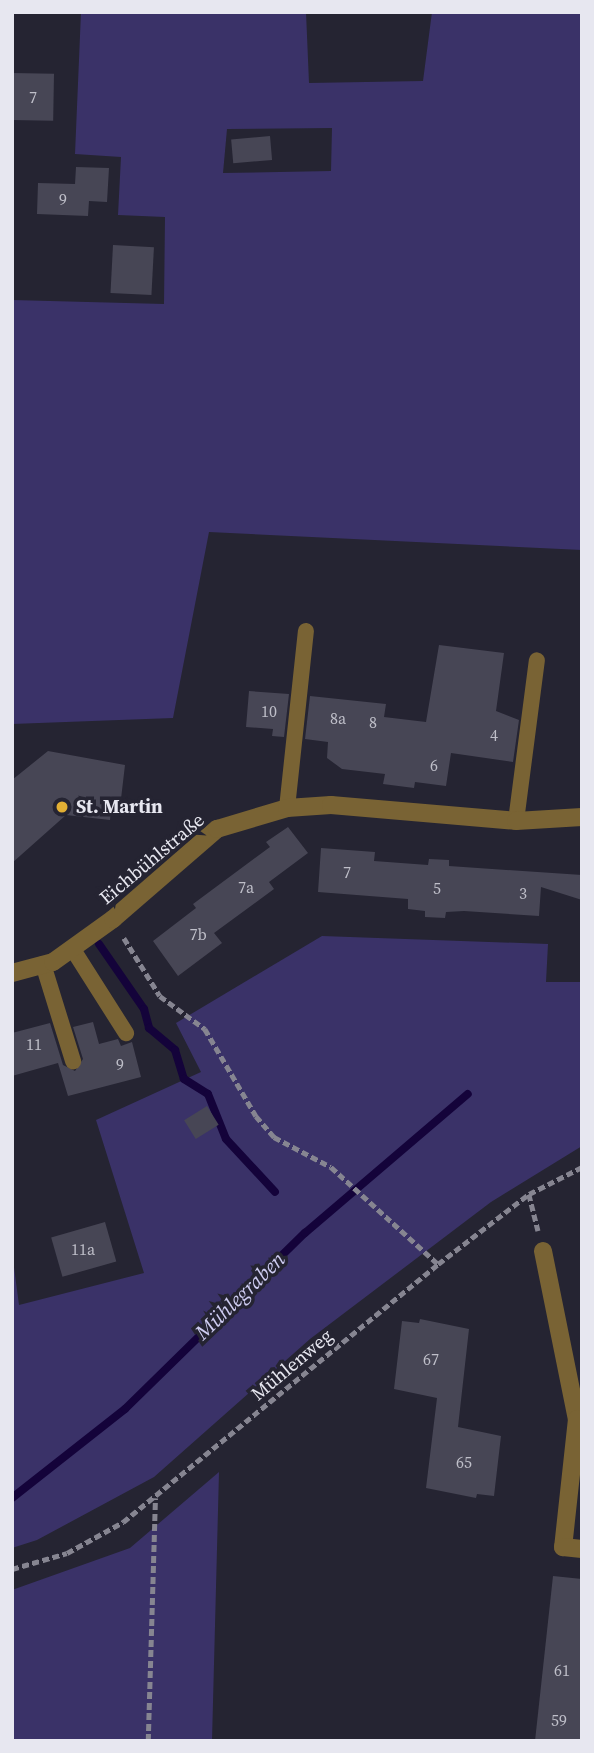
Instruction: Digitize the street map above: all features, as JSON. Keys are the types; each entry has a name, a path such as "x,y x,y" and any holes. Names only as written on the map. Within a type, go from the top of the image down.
{"street":[{"name":"Eichbühlstraße","path":"12,973 43,964 72,948 113,919 217,829 288,808 331,805 516,821 582,817"},
{"path":"543,1251 579,1419 563,1547 582,1549"}],"lane":[{"path":"288,808 306,631"},
{"path":"516,821 537,660"},
{"path":"72,948 126,1033"},
{"path":"43,964 73,1061"}],"path":[{"path":"113,919 160,996 205,1029 256,1116 274,1137 334,1170 438,1264"},
{"name":"Mühlenweg","path":"12,1569 67,1553 155,1498 438,1264 530,1194 582,1167"},
{"path":"530,1194 543,1251"},
{"path":"148,1741 155,1498"}],"shaded area":[{"path":"81,12 306,12 309,83 423,81 432,12 582,12 582,550 209,532 173,718 12,724 12,300 164,304 165,217 118,215 121,157 75,154","holes":["332,128 331,171 223,173 227,129"]},
{"path":"322,936 548,944 546,982 582,982 582,1146 491,1202 310,1339 154,1477 37,1540 12,1548 12,1252 19,1305 144,1273 96,1120 201,1072 176,1023"},
{"path":"219,1472 212,1741 12,1741 12,1590 130,1548"}],"building":[{"path":"12,73 54,74 53,121 12,120"},
{"path":"270,136 272,160 233,163 231,139"},
{"path":"76,167 109,168 107,202 89,201 88,216 37,214 38,183 75,184"},
{"path":"113,245 154,247 151,295 110,293"},
{"path":"439,645 504,653 496,711 519,720 513,762 451,753 446,786 415,782 414,788 383,784 385,774 342,769 327,758 328,742 305,739 310,696 386,704 384,717 426,722"},
{"path":"249,691 289,694 284,737 272,736 273,729 246,727"},
{"name":"St. Martin","path":"48,751 125,765 121,799 112,798 110,820 66,815 12,863 12,780"},
{"path":"288,827 308,853 269,882 274,889 214,933 222,943 178,976 153,941 196,908 193,904 270,847 266,842"},
{"path":"321,848 375,852 374,861 428,865 429,859 449,860 449,866 582,875 582,900 541,887 539,916 464,911 446,912 445,918 425,917 425,911 408,909 408,899 318,892"},
{"path":"93,1022 99,1044 118,1039 121,1046 132,1042 141,1077 68,1096 58,1063 12,1076 12,1033 50,1023 63,1065 75,1071 83,1059 73,1027"},
{"path":"207,1106 219,1125 196,1139 184,1120"},
{"path":"105,1222 116,1261 62,1277 51,1237"},
{"path":"420,1319 469,1329 458,1427 501,1436 494,1496 477,1494 476,1498 426,1488 437,1398 394,1389 402,1321 419,1323"},
{"path":"553,1576 582,1579 582,1741 535,1741"}],"waterway":[{"path":"99,944 144,1009 149,1028 175,1050 184,1079 208,1094 226,1139 275,1192"},
{"name":"Mühlegraben","path":"12,1498 125,1409 305,1233 468,1094"}],"place":[{"name":"St. Martin","path":"62,807"}]}
